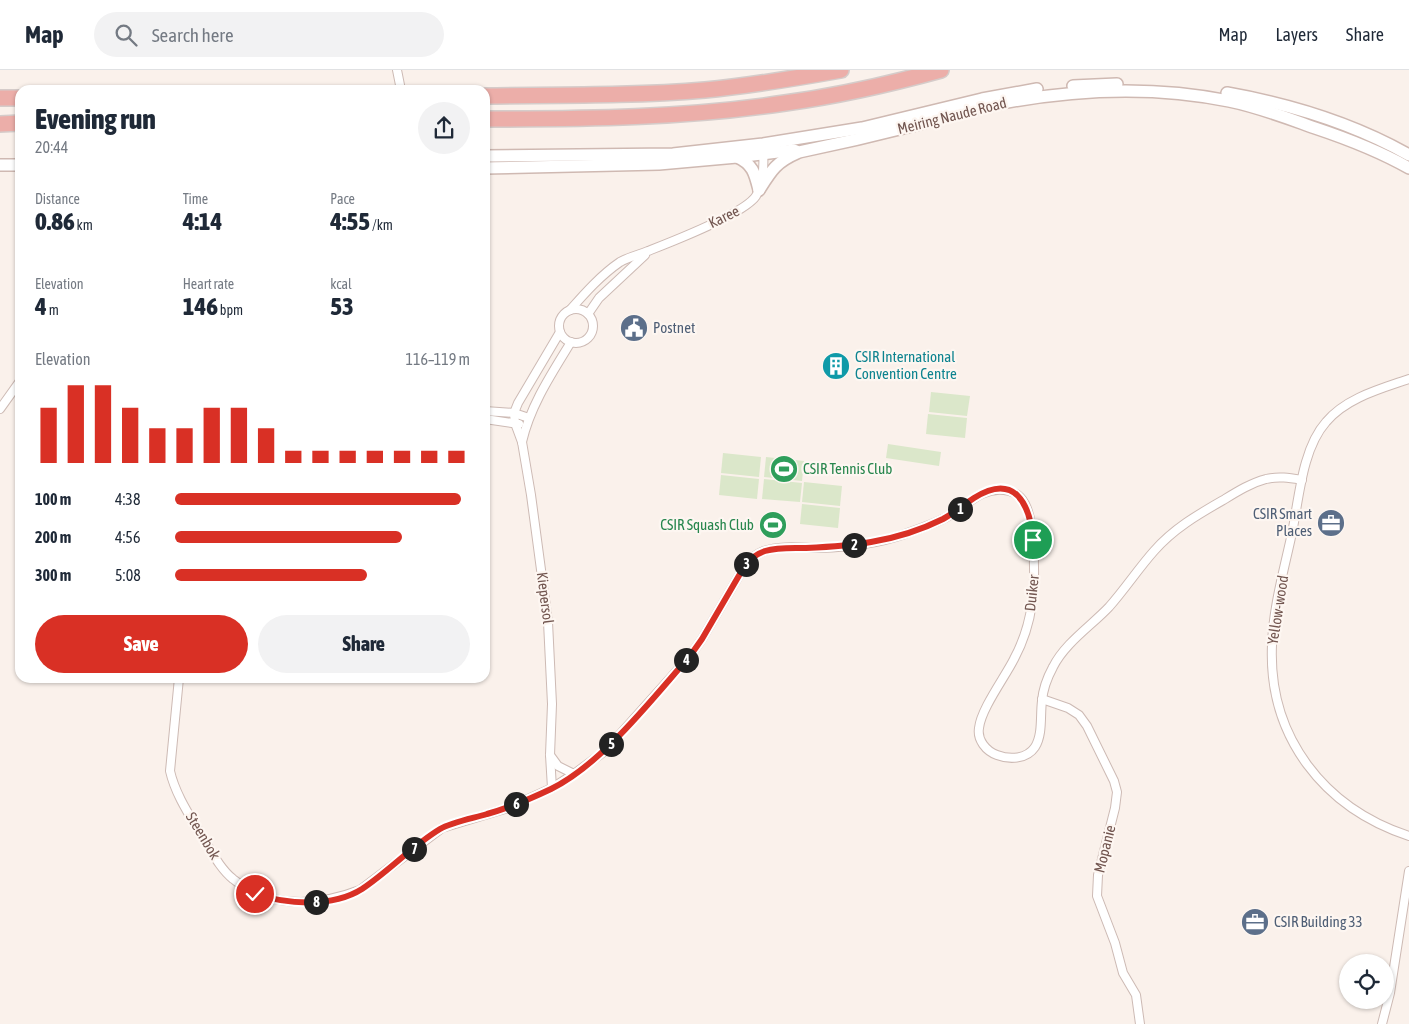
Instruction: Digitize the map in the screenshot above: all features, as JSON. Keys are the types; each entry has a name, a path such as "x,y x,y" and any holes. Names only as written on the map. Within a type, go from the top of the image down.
{"highway":[{"path":"490,96 707,90 792,79 841,70"},
{"path":"490,120 676,114 775,104 908,79 941,70"},
{"path":"0,98 15,98"},
{"path":"0,118 15,118"},
{"path":"0,124 15,123"}],"street":[{"path":"397,71 400,85"},
{"name":"Meiring Naude Road","path":"490,168 659,164 737,157 763,149 1013,93 1092,84 1168,85 1245,96 1351,128 1409,155"},
{"name":"Meiring Naude Road","path":"490,156 673,154 763,149 794,150 799,152 866,138 976,108 1009,102 1089,92 1145,92 1204,96 1252,107 1346,138 1409,168"},
{"path":"759,190 763,149"},
{"path":"759,190 775,166 799,152"},
{"path":"737,157 744,160 755,172 759,190"},
{"path":"0,158 15,158"},
{"path":"0,165 15,165"},
{"name":"Karee","path":"570,310 602,277 621,261 649,251 741,210 754,199 759,190"},
{"name":"Karee","path":"588,314 598,298 649,251"},
{"path":"602,277 611,285"},
{"path":"522,442 515,423 514,413 522,395 560,332 560,321 565,313 570,310 579,310 588,314 592,320 590,335 582,342 571,342 564,338 560,332"},
{"path":"522,442 525,426 552,372 571,342"},
{"name":"Yellow-wood","path":"1409,380 1343,406 1331,417 1315,438 1309,452 1302,480 1273,626 1272,671 1279,708 1285,726 1304,761 1326,788 1365,818 1409,836"},
{"path":"0,409 15,388"},
{"path":"490,411 514,413 529,418"},
{"path":"490,420 525,426"},
{"name":"Kiepersol","path":"522,442 548,622 552,704 550,755 552,788"},
{"name":"Duiker","path":"552,788 605,751 690,656 744,567 756,555 781,548 845,547 898,536 943,519 974,498 995,489 1008,490 1016,494 1023,501 1030,515 1035,586 1032,608 1023,639 980,722 979,735 984,746 995,754 1004,757 1021,757 1030,752 1038,739 1042,699 1054,664 1062,653 1108,607 1172,532 1202,512 1255,483 1277,478 1302,480"},
{"name":"Steenbok","path":"179,683 170,771 172,782 187,812 221,866 232,879 255,894 275,900 316,902 344,896 360,890 442,828 508,808 552,788"},
{"name":"Mopanie","path":"1042,699 1068,708 1078,715 1087,726 1114,781 1117,792 1115,808 1098,875 1097,896 1115,943 1123,973 1136,995 1140,1024"},
{"path":"550,755 558,766 574,774"},
{"path":"1382,1024 1392,985 1409,871"}],"green space":[{"path":"931,392 970,396 967,416 929,412"},
{"path":"928,414 967,418 965,438 926,434"},
{"path":"888,444 941,452 939,466 886,458"},
{"name":"CSIR Tennis Club","path":"723,453 761,457 759,477 721,473"},
{"name":"CSIR Tennis Club","path":"766,457 804,461 802,481 764,477"},
{"name":"CSIR Tennis Club","path":"721,475 759,479 757,499 719,495"},
{"name":"CSIR Tennis Club","path":"764,479 802,483 800,502 762,499"},
{"name":"CSIR Tennis Club","path":"804,482 842,486 840,506 802,502"},
{"name":"CSIR Tennis Club","path":"802,504 840,508 838,528 800,524"}],"place":[{"name":"Postnet","path":"634,328"},
{"name":"CSIR International Convention Centre","path":"836,366"},
{"name":"CSIR Tennis Club","path":"784,469"},
{"name":"CSIR Smart Places","path":"1331,523"},
{"name":"CSIR Squash Club","path":"773,525"},
{"name":"CSIR Building 33","path":"1255,922"}],"route":[{"path":"255,894 275,900 316,902 344,896 360,890 442,828 508,808 565,780 605,751 690,656 746,564 762,552 781,548 845,547 898,536 943,519 974,498 995,489 1008,490 1016,494 1023,501 1030,518 1033,540"}]}
